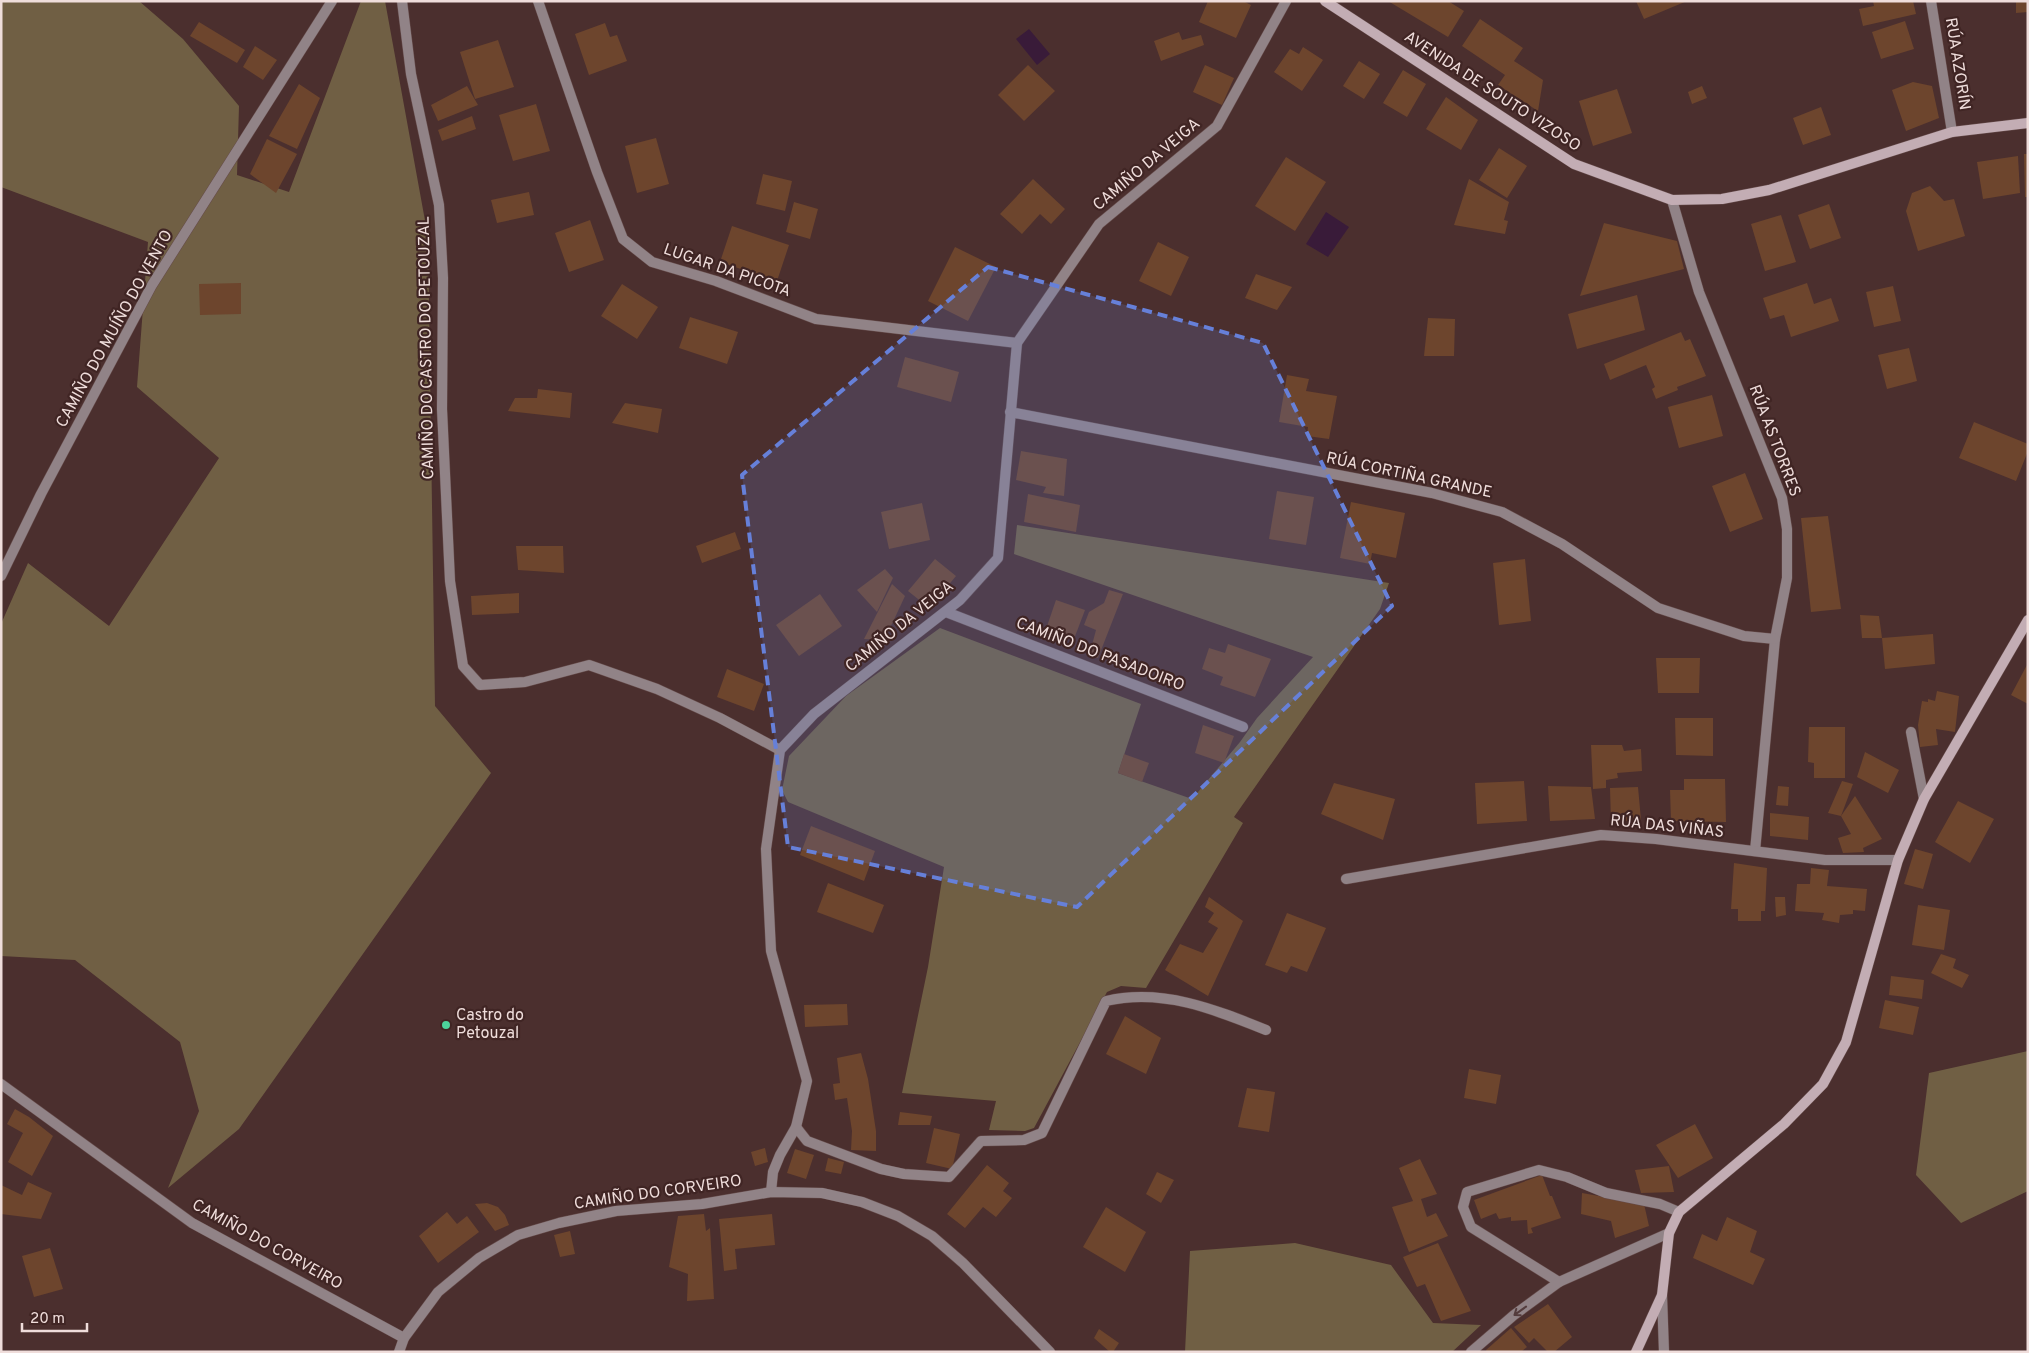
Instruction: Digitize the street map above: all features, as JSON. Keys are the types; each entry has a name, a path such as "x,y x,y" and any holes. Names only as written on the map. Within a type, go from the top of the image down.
{"street":[{"name":"CAMIÑO DO MUÍÑO DO VENTO","path":"1,576 41,494 152,285 332,1"},
{"name":"CAMIÑO DO CASTRO DO PETOUZAL","path":"402,1 411,74 439,205 443,278 442,409 444,478 450,581 464,666 480,685 525,682 589,666 657,689 720,718 780,750"},
{"name":"LUGAR DA PICOTA","path":"538,1 623,239 652,262 716,281 816,319 1017,343"},
{"name":"CAMIÑO DA VEIGA","path":"780,750 814,714 960,600 998,558 1017,343 1099,224 1217,126 1286,1"},
{"name":"AVENIDA DE SOUTO VIZOSO","path":"1325,1 1574,164 1672,200 1722,199 1769,190 1952,132 2028,123"},
{"name":"RÚA AZORÍN","path":"1931,1 1952,132"},
{"name":"RÚA AS TORRES","path":"1672,200 1699,292 1782,498 1787,529 1787,578 1775,639 1754,851"},
{"name":"RÚA CORTIÑA GRANDE","path":"1010,412 1432,493 1502,512 1562,544 1658,608 1744,636 1775,639"},
{"name":"CAMIÑO DO PASADOIRO","path":"946,612 1243,726"},
{"path":"1664,1352 1662,1295 1669,1233 1679,1212 1784,1124 1823,1084 1846,1042 1898,860 1924,799 2028,620"},
{"path":"1911,732 1924,799"},
{"path":"770,1192 773,1172 780,1155 796,1127 807,1081 771,951 766,850 780,750"},
{"name":"RÚA DAS VIÑAS","path":"1346,879 1601,835 1656,839 1825,860 1898,860"},
{"path":"796,1127 807,1141 881,1169 904,1174 949,1176 981,1141 1024,1140 1042,1133 1106,1001 1126,996 1162,997 1211,1008 1266,1030"},
{"name":"CAMIÑO DO CORVEIRO","path":"1,1084 192,1223 404,1338 438,1292 478,1258 518,1235 559,1223 616,1211 702,1204 770,1192 822,1193 862,1202 898,1216 932,1236 963,1263 1050,1352"},
{"path":"1559,1282 1471,1227 1463,1207 1468,1192 1539,1170 1567,1176 1606,1193 1660,1204 1679,1212"},
{"path":"1470,1352 1514,1315 1559,1282 1669,1233"},
{"path":"1636,1352 1662,1295"},
{"path":"399,1352 404,1338"}],"highlighted area":[{"path":"988,267 1263,343 1392,606 1077,907 788,847 742,475"}],"shaded area":[{"path":"1,1 139,1 183,39 239,106 237,175 289,192 361,1 385,1 428,237 435,706 491,773 239,1129 168,1188 199,1111 180,1042 75,960 1,956 1,624 28,563 109,626 219,458 137,387 148,242 1,187"},
{"path":"1029,29 1050,54 1037,65 1016,39"},
{"path":"1326,212 1349,227 1328,257 1306,244"},
{"path":"1017,525 1389,583 1380,609 1234,817 1243,823 1146,988 1121,986 1107,992 1034,1128 1025,1131 989,1130 996,1101 902,1093 928,967 944,867 788,802 782,790 789,756 846,696 940,628 1141,704 1118,773 1192,799 1240,742 1257,718 1313,657 1014,554"},
{"path":"2028,1051 2028,1191 1961,1223 1916,1175 1929,1073"},
{"path":"1295,1243 1391,1265 1433,1323 1481,1325 1452,1352 1185,1352 1190,1251"}],"building":[{"path":"1208,1 1243,1 1251,5 1236,38 1199,22"},
{"path":"1388,1 1448,1 1464,11 1448,37"},
{"path":"1636,1 1687,1 1644,19"},
{"path":"1873,1 1913,1 1916,14 1863,26 1859,9 1874,6"},
{"path":"2016,1 2028,1 2028,12 2016,13"},
{"path":"1480,19 1523,48 1514,61 1543,80 1538,111 1498,85 1505,75 1462,46"},
{"path":"1905,21 1914,49 1881,59 1872,32"},
{"path":"199,22 245,50 237,63 190,36"},
{"path":"605,23 610,37 617,35 627,61 589,75 575,34"},
{"path":"1179,32 1182,40 1201,35 1204,45 1161,61 1154,41"},
{"path":"498,40 514,87 475,99 460,52"},
{"path":"255,46 277,60 263,80 243,67"},
{"path":"1303,47 1323,60 1302,91 1274,72 1290,49 1299,54"},
{"path":"1359,61 1380,74 1364,99 1343,86"},
{"path":"1028,65 1055,91 1024,121 998,95"},
{"path":"1205,65 1234,78 1222,105 1193,92"},
{"path":"1403,70 1426,84 1407,117 1383,103"},
{"path":"1913,82 1932,86 1939,118 1906,131 1892,90"},
{"path":"299,84 320,98 297,149 269,136"},
{"path":"467,86 478,105 438,121 431,105"},
{"path":"1702,86 1707,98 1692,104 1688,92"},
{"path":"1617,89 1632,133 1593,146 1579,101"},
{"path":"1446,97 1478,120 1461,150 1426,129"},
{"path":"536,104 550,151 513,161 499,115"},
{"path":"1821,107 1831,135 1803,145 1793,118"},
{"path":"472,116 476,129 442,141 438,130"},
{"path":"656,138 669,184 637,193 625,146"},
{"path":"267,139 297,154 276,193 250,174"},
{"path":"1499,148 1527,166 1507,198 1479,180"},
{"path":"2024,154 2028,154 2028,197 2025,197"},
{"path":"2018,156 2020,193 1983,199 1977,162"},
{"path":"1286,157 1326,182 1295,231 1255,206"},
{"path":"763,174 792,181 785,211 756,204"},
{"path":"1033,179 1065,209 1051,224 1040,214 1022,234 1000,214"},
{"path":"1469,179 1509,202 1504,220 1508,221 1505,234 1454,225"},
{"path":"1930,186 1944,201 1954,199 1965,236 1918,251 1906,211 1912,193"},
{"path":"529,192 534,215 497,223 491,200"},
{"path":"794,202 818,209 810,239 786,232"},
{"path":"1829,204 1841,238 1810,249 1798,215"},
{"path":"1781,215 1796,262 1765,271 1751,224"},
{"path":"590,220 604,260 569,272 555,233"},
{"path":"1604,223 1677,241 1684,269 1580,296"},
{"path":"732,226 789,245 777,281 720,262"},
{"path":"1158,242 1189,257 1171,296 1139,281"},
{"path":"955,247 996,267 968,321 928,301"},
{"path":"1256,274 1292,287 1277,310 1245,298"},
{"path":"241,283 241,314 200,315 199,284"},
{"path":"1807,283 1814,304 1831,298 1839,321 1791,337 1784,315 1770,319 1763,298"},
{"path":"622,284 658,307 637,339 601,316"},
{"path":"1893,286 1901,321 1874,327 1866,292"},
{"path":"1637,295 1645,330 1577,349 1568,314"},
{"path":"690,317 738,332 727,364 679,348"},
{"path":"1428,318 1455,319 1454,356 1424,356"},
{"path":"1681,332 1685,341 1690,339 1706,376 1677,387 1678,390 1656,399 1652,389 1655,387 1646,365 1610,380 1604,364"},
{"path":"1909,348 1917,381 1887,389 1878,355"},
{"path":"905,357 959,372 951,402 897,387"},
{"path":"1287,375 1309,379 1306,391 1337,396 1329,439 1307,436 1308,427 1279,422"},
{"path":"538,389 572,393 570,418 508,411 515,398 537,398"},
{"path":"1712,395 1723,436 1679,448 1668,407"},
{"path":"625,403 662,409 658,433 612,423"},
{"path":"1974,422 2028,444 2028,451 2016,481 1959,458"},
{"path":"1021,451 1067,459 1064,496 1043,493 1046,487 1016,480"},
{"path":"1745,473 1763,519 1730,532 1712,486"},
{"path":"1277,491 1314,497 1306,545 1269,539"},
{"path":"1028,494 1080,505 1076,532 1024,522"},
{"path":"1351,502 1405,513 1396,558 1372,553 1370,564 1340,558"},
{"path":"922,503 930,540 889,549 881,512"},
{"path":"1828,516 1841,609 1811,612 1801,518"},
{"path":"735,532 741,549 702,563 696,546"},
{"path":"516,546 563,546 564,573 518,570"},
{"path":"935,559 956,576 932,605 926,600 923,603 908,591"},
{"path":"1525,559 1531,621 1499,625 1493,563"},
{"path":"885,569 893,578 877,612 857,590"},
{"path":"892,584 905,596 892,624 879,640 864,639"},
{"path":"1109,590 1123,594 1098,658 1089,656 1096,630 1084,625 1089,612 1104,603"},
{"path":"519,593 519,613 472,615 471,596"},
{"path":"820,594 842,626 799,656 776,625"},
{"path":"1056,600 1085,610 1074,639 1046,629"},
{"path":"1860,615 1879,616 1882,638 1862,638"},
{"path":"1933,634 1935,664 1885,669 1882,638"},
{"path":"1228,644 1271,659 1255,697 1220,685 1223,677 1202,669 1209,648 1225,653"},
{"path":"1656,658 1700,658 1699,693 1658,693"},
{"path":"2028,663 2028,704 2011,695"},
{"path":"727,669 764,684 754,711 717,697"},
{"path":"1937,691 1959,696 1955,732 1936,729 1938,745 1920,747 1918,725 1922,701 1928,702 1928,699 1935,701"},
{"path":"1675,718 1713,718 1713,756 1676,755"},
{"path":"1203,725 1234,736 1224,763 1195,753"},
{"path":"1809,727 1845,727 1845,778 1814,778 1814,763 1808,762"},
{"path":"1591,745 1622,745 1624,751 1641,749 1642,771 1617,773 1618,778 1606,780 1606,788 1593,789"},
{"path":"1865,752 1899,770 1888,793 1857,777"},
{"path":"1124,754 1149,763 1142,782 1118,773"},
{"path":"1684,779 1725,779 1726,822 1671,821 1670,790 1684,790"},
{"path":"1524,781 1527,821 1477,824 1475,783"},
{"path":"1842,781 1853,784 1841,816 1828,813"},
{"path":"1334,783 1395,799 1383,840 1321,814"},
{"path":"1548,786 1591,787 1595,819 1550,821"},
{"path":"1778,786 1789,787 1788,806 1776,805"},
{"path":"1638,787 1641,820 1611,822 1610,788"},
{"path":"1855,796 1882,839 1863,848 1864,852 1843,853 1838,838 1851,834 1841,816"},
{"path":"1958,801 1994,819 1970,863 1935,842"},
{"path":"1770,813 1809,817 1808,840 1770,836"},
{"path":"811,826 875,851 864,881 800,855"},
{"path":"1915,849 1933,854 1923,889 1904,884"},
{"path":"1734,863 1767,868 1765,911 1761,911 1761,921 1738,921 1738,909 1731,909"},
{"path":"1811,868 1829,870 1827,886 1867,889 1865,911 1853,910 1853,914 1840,915 1839,923 1822,920 1824,913 1795,911 1797,884 1810,884"},
{"path":"828,883 884,905 873,933 817,912"},
{"path":"1209,897 1243,921 1208,996 1165,970 1180,944 1203,953 1218,928 1208,922 1214,913 1205,907"},
{"path":"1775,897 1785,897 1786,915 1776,917"},
{"path":"1918,905 1950,910 1944,950 1912,945"},
{"path":"1287,913 1326,928 1307,972 1291,966 1287,973 1265,965"},
{"path":"1941,954 1956,959 1953,968 1969,975 1962,988 1931,973"},
{"path":"1891,976 1924,980 1922,999 1889,995"},
{"path":"1885,1000 1919,1007 1913,1035 1879,1028"},
{"path":"847,1004 848,1025 805,1027 804,1005"},
{"path":"1125,1016 1161,1038 1146,1074 1106,1054"},
{"path":"861,1053 868,1079 876,1131 876,1151 851,1150 852,1131 847,1098 835,1100 833,1084 840,1083 837,1058"},
{"path":"1469,1069 1501,1075 1496,1104 1464,1098"},
{"path":"1247,1088 1275,1092 1269,1132 1238,1127"},
{"path":"15,1109 29,1117 53,1136 32,1176 8,1162 23,1133 7,1124"},
{"path":"900,1112 932,1116 930,1125 898,1125"},
{"path":"1695,1124 1713,1158 1678,1178 1656,1145"},
{"path":"934,1128 960,1134 952,1169 926,1163"},
{"path":"765,1148 768,1162 755,1166 751,1152"},
{"path":"795,1149 814,1155 806,1179 787,1173"},
{"path":"828,1158 844,1162 841,1174 825,1171"},
{"path":"1420,1159 1437,1194 1421,1199 1427,1217 1436,1213 1448,1236 1409,1252 1392,1207 1413,1201 1399,1168"},
{"path":"987,1165 1009,1183 1003,1191 1012,1198 996,1217 983,1207 965,1228 947,1214"},
{"path":"1669,1166 1674,1192 1641,1193 1635,1170"},
{"path":"1157,1172 1174,1180 1161,1203 1146,1194"},
{"path":"1542,1175 1561,1218 1531,1228 1533,1233 1528,1234 1527,1220 1511,1221 1511,1217 1499,1219 1496,1213 1481,1219 1474,1200"},
{"path":"28,1182 52,1193 41,1219 1,1214 1,1185 22,1195"},
{"path":"1582,1193 1644,1204 1649,1226 1615,1238 1611,1221 1581,1214"},
{"path":"487,1203 498,1207 505,1215 509,1225 495,1231 475,1204"},
{"path":"1106,1207 1146,1232 1125,1272 1083,1247"},
{"path":"447,1212 457,1224 467,1216 479,1232 438,1263 419,1236"},
{"path":"704,1214 706,1231 710,1228 714,1299 687,1301 688,1274 669,1267 678,1216"},
{"path":"772,1214 775,1245 735,1249 737,1269 724,1271 719,1219"},
{"path":"1727,1217 1757,1231 1750,1252 1765,1259 1753,1285 1693,1258 1702,1234 1717,1241"},
{"path":"570,1231 575,1254 560,1257 554,1235"},
{"path":"1438,1243 1471,1311 1441,1321 1425,1284 1417,1287 1403,1257"},
{"path":"50,1248 63,1289 34,1297 22,1256"},
{"path":"1548,1304 1572,1337 1554,1352 1548,1352 1534,1338 1529,1343 1514,1327"},
{"path":"1511,1328 1527,1347 1521,1352 1487,1352 1486,1350"},
{"path":"1099,1329 1119,1343 1113,1352 1110,1352 1094,1338"}],"place":[{"name":"Castro do Petouzal","path":"446,1025"}]}
